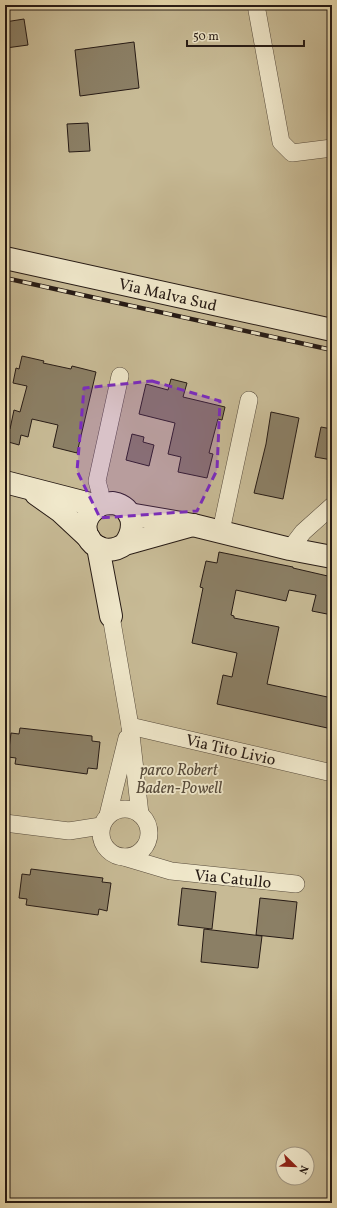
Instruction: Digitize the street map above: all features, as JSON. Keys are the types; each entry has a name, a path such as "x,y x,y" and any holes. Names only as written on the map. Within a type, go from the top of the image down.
{"street":[{"path":"256,5 281,142 292,153 332,148"},
{"name":"Via Malva Sud","path":"5,258 332,330"},
{"path":"98,506 100,492 97,481 120,376"},
{"path":"221,531 249,400"},
{"path":"15,484 98,506"},
{"path":"15,484 60,511 93,543 105,550 113,550 194,525"},
{"path":"111,616 123,546 130,537 132,530 132,522 129,514 119,505 112,503 98,506 92,510 86,523 86,531 93,543 111,616 130,726 140,814"},
{"path":"290,549 303,532 332,506"},
{"path":"129,514 194,525 290,549 332,557"},
{"path":"108,850 101,839 130,726"},
{"name":"Via Tito Livio","path":"130,726 332,773"},
{"path":"5,823 70,831 105,820 114,811 128,808 140,814 145,820 149,834 147,842 138,853 132,856 124,857"},
{"name":"Via Catullo","path":"70,831 118,856 170,871 296,884"},
{"path":"147,842 153,857 170,871"}],"highlighted area":[{"path":"152,381 220,401 217,470 197,511 100,518 77,471 84,388"}],"green space":[{"name":"parco Robert Baden-Powell","path":"5,5 332,5 332,1203 5,1203"}],"building":[{"path":"24,19 28,45 6,48 5,22"},
{"path":"134,42 139,88 80,96 75,50"},
{"path":"88,123 90,151 69,152 67,124"},
{"path":"22,356 44,361 43,363 71,369 72,366 96,372 77,453 53,447 58,425 32,419 28,437 21,435 19,445 5,441 5,428 10,429 14,410 20,412 27,386 13,383 16,368 19,369"},
{"path":"171,379 187,383 183,397 225,407 222,420 218,419 209,453 213,454 207,478 178,472 181,457 168,454 175,423 139,414 146,384 168,390"},
{"path":"271,412 299,418 283,499 254,493 266,444"},
{"path":"321,427 332,429 332,460 315,457"},
{"path":"132,434 144,437 143,442 154,445 149,466 126,460"},
{"path":"219,552 293,567 332,577 332,615 312,611 316,595 289,590 286,601 236,590 231,615 234,616 234,618 279,627 267,684 332,698 332,729 217,704 223,675 232,677 237,653 192,643 203,588 200,587 206,561 217,563"},
{"path":"20,728 92,736 92,741 100,742 97,769 88,768 87,774 15,764 16,758 8,757 11,733 19,734"},
{"path":"31,869 103,878 102,882 111,883 107,911 99,909 98,915 26,905 27,899 19,898 22,874 30,875"},
{"path":"182,888 216,892 212,929 178,925"},
{"path":"260,898 297,902 293,939 256,935"},
{"path":"204,929 262,936 258,968 201,962"}],"railway":[{"path":"5,278 332,350"}]}
